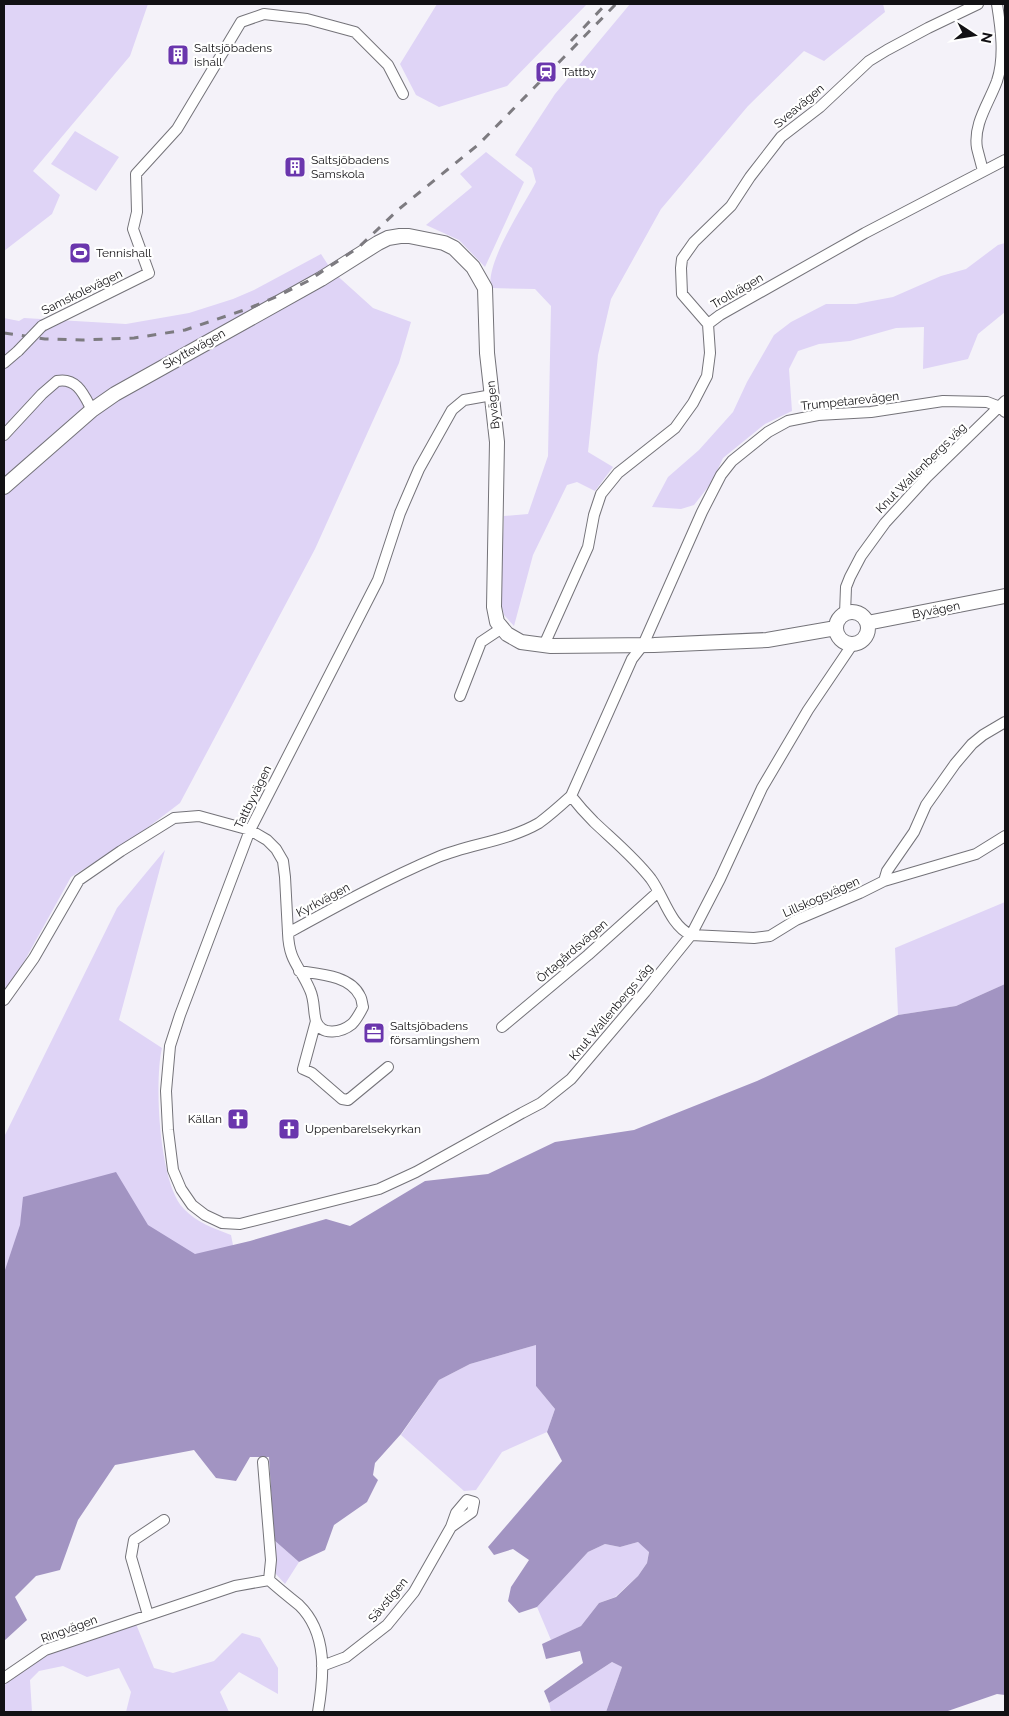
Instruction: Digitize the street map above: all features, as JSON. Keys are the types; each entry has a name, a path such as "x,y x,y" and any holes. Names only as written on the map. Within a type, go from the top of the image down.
{"street":[{"name":"Sveavägen","path":"708,324 682,294 682,259 694,242 731,206 750,177 781,137 820,106 868,62 911,36 978,4"},
{"path":"984,171 977,146 979,125 997,81 1000,62 1001,43 997,4"},
{"name":"Samskolevägen","path":"4,362 18,351 42,326 149,273 133,229 137,212 136,174 177,129 241,22 264,14 307,19 355,32 388,65 403,94"},
{"name":"Trollvägen","path":"544,646 588,547 594,515 601,494 618,473 675,428 693,403 707,376 710,353 708,324 720,314 865,233 1005,160"},
{"name":"Byvägen","path":"400,236 410,236 444,243 454,248 473,267 485,288 487,353 497,442 494,608 497,622 502,628"},
{"name":"Skyttevägen","path":"4,487 92,410 132,383 321,280 378,243 388,238 400,236"},
{"path":"4,435 48,388 57,381 70,381 77,386 92,410"},
{"name":"Tattbyvägen","path":"240,1224 222,1224 192,1205 181,1188 173,1170 166,1091 170,1046 180,1014 250,830 378,580 400,513 419,469 452,410 464,400 492,395"},
{"name":"Trumpetarevägen","path":"643,645 698,520 721,475 732,462 768,432 788,420 818,415 871,412 943,401 987,402 1003,407"},
{"name":"Knut Wallenbergs väg","path":"845,614 846,587 850,576 860,556 885,523 927,477 1003,407"},
{"name":"Byvägen","path":"867,623 1005,596"},
{"path":"850,612 859,614 867,623 867,634 860,642 852,645 842,641 838,636 836,628 838,620 845,614 850,612"},
{"path":"460,696 481,642 502,628 506,634 521,642 544,646 643,645 767,640 836,628"},
{"name":"Kyrkvägen","path":"4,1000 34,958 79,880 174,818 199,816 250,830 276,848 283,860 288,933 364,892 438,857 468,846 512,834 538,823 554,812 571,796 632,659 643,645"},
{"name":"Knut Wallenbergs väg","path":"240,1224 379,1189 416,1172 541,1102 571,1079 691,935 720,879 762,788 808,710 852,645"},
{"path":"884,881 887,871 914,832 926,805 954,764 972,744 1005,722"},
{"path":"571,796 651,880 683,931 691,935"},
{"name":"Lillskogsvägen","path":"691,935 754,938 770,936 796,920 860,894 884,881 976,854 1005,836"},
{"name":"Örtagårdsvägen","path":"502,1028 658,892"},
{"path":"288,933 288,945 293,962 311,993 315,1006 316,1021 303,1069 319,1078 342,1099 348,1100 388,1067"},
{"path":"299,971 340,980 352,986 360,995 363,1008 353,1023 339,1031 331,1032 322,1029 316,1021"},
{"path":"263,1462 271,1560 269,1580 310,1618 318,1635 322,1666 322,1687 318,1712"},
{"path":"148,1615 131,1557 134,1540 164,1520"},
{"name":"Sävstigen","path":"322,1666 346,1657 387,1625 414,1592 451,1527"},
{"name":"Ringvägen","path":"4,1678 45,1650 235,1586 269,1580"}],"shaded area":[{"path":"4,4 148,4 130,56 33,171 60,195 52,214 4,251"},
{"path":"437,4 587,4 507,86 439,107 416,95 400,64"},
{"path":"630,4 883,4 885,12 824,61 804,51 748,106 661,209 611,299 598,355 588,452 613,467 595,491 577,482 567,485 533,555 514,626 504,615 500,599 504,516 528,514 548,456 551,306 535,289 491,288 491,277 499,250 536,182 532,168 515,155 555,94"},
{"path":"75,131 119,157 96,191 51,164"},
{"path":"486,152 524,182 485,267 459,240 426,225 472,187 460,174"},
{"path":"1005,243 1005,312 978,334 968,359 923,369 924,327 896,328 850,341 819,344 798,351 789,369 792,411 765,424 723,458 712,482 694,505 681,509 652,507 668,477 699,450 733,412 747,382 774,335 791,322 826,304 856,304 893,297 941,276 966,269 998,245"},
{"path":"321,254 332,271 373,308 411,322 399,363 315,549 180,803 134,838 71,877 20,969 4,992 4,318 19,321 24,318 126,324 189,313 254,290"},
{"path":"165,850 119,1020 162,1048 159,1084 161,1132 169,1178 176,1196 184,1209 194,1218 231,1235 233,1245 4,1524 4,1135 117,908"},
{"path":"1005,902 1005,984 956,1006 898,1015 895,948"},
{"path":"1005,984 1005,1695 997,1694 945,1712 606,1712 622,1667 612,1662 549,1703 544,1691 583,1663 580,1651 546,1659 542,1644 581,1626 599,1603 616,1597 638,1576 647,1563 649,1552 638,1542 620,1547 605,1544 588,1552 537,1607 519,1613 508,1601 511,1587 529,1560 513,1549 494,1555 488,1547 562,1461 547,1432 555,1409 536,1386 536,1345 470,1364 439,1380 401,1434 375,1463 373,1475 378,1480 367,1502 334,1525 325,1550 299,1562 274,1540 269,1457 250,1457 236,1481 216,1478 194,1450 115,1465 78,1520 60,1570 36,1576 15,1597 27,1620 4,1641 4,1273 20,1225 23,1197 116,1172 148,1225 195,1254 250,1241 326,1219 350,1226 425,1181 488,1174 555,1142 634,1130 757,1081 898,1015 956,1006"},
{"path":"536,1345 536,1386 555,1409 547,1432 502,1452 476,1490 464,1491 401,1435 439,1380 470,1364"},
{"path":"274,1540 299,1562 285,1584 275,1573"},
{"path":"638,1542 649,1551 647,1563 638,1576 615,1597 599,1603 581,1626 551,1640 537,1607 588,1552 605,1544 620,1547"},
{"path":"136,1624 154,1668 173,1673 214,1661 242,1633 260,1638 278,1668 278,1694 239,1672 220,1692 229,1712 126,1712 131,1692 119,1668 87,1677 63,1666 39,1671 30,1680 32,1712 4,1712 4,1686 13,1676 46,1653"},
{"path":"612,1662 622,1667 606,1712 551,1712 549,1703"}],"railway":[{"path":"571,41 606,4"},
{"path":"4,333 45,339 82,340 134,338 185,330 247,309 308,281 359,247 399,209 479,144 616,4"}],"place":[{"name":"Saltsjöbadens ishall","path":"178,55"},
{"name":"Tattby","path":"546,72"},
{"name":"Saltsjöbadens Samskola","path":"295,167"},
{"name":"Tennishall","path":"80,253"},
{"name":"Saltsjöbadens församlingshem","path":"374,1033"},
{"name":"Källan","path":"238,1119"},
{"name":"Uppenbarelsekyrkan","path":"289,1129"}]}
